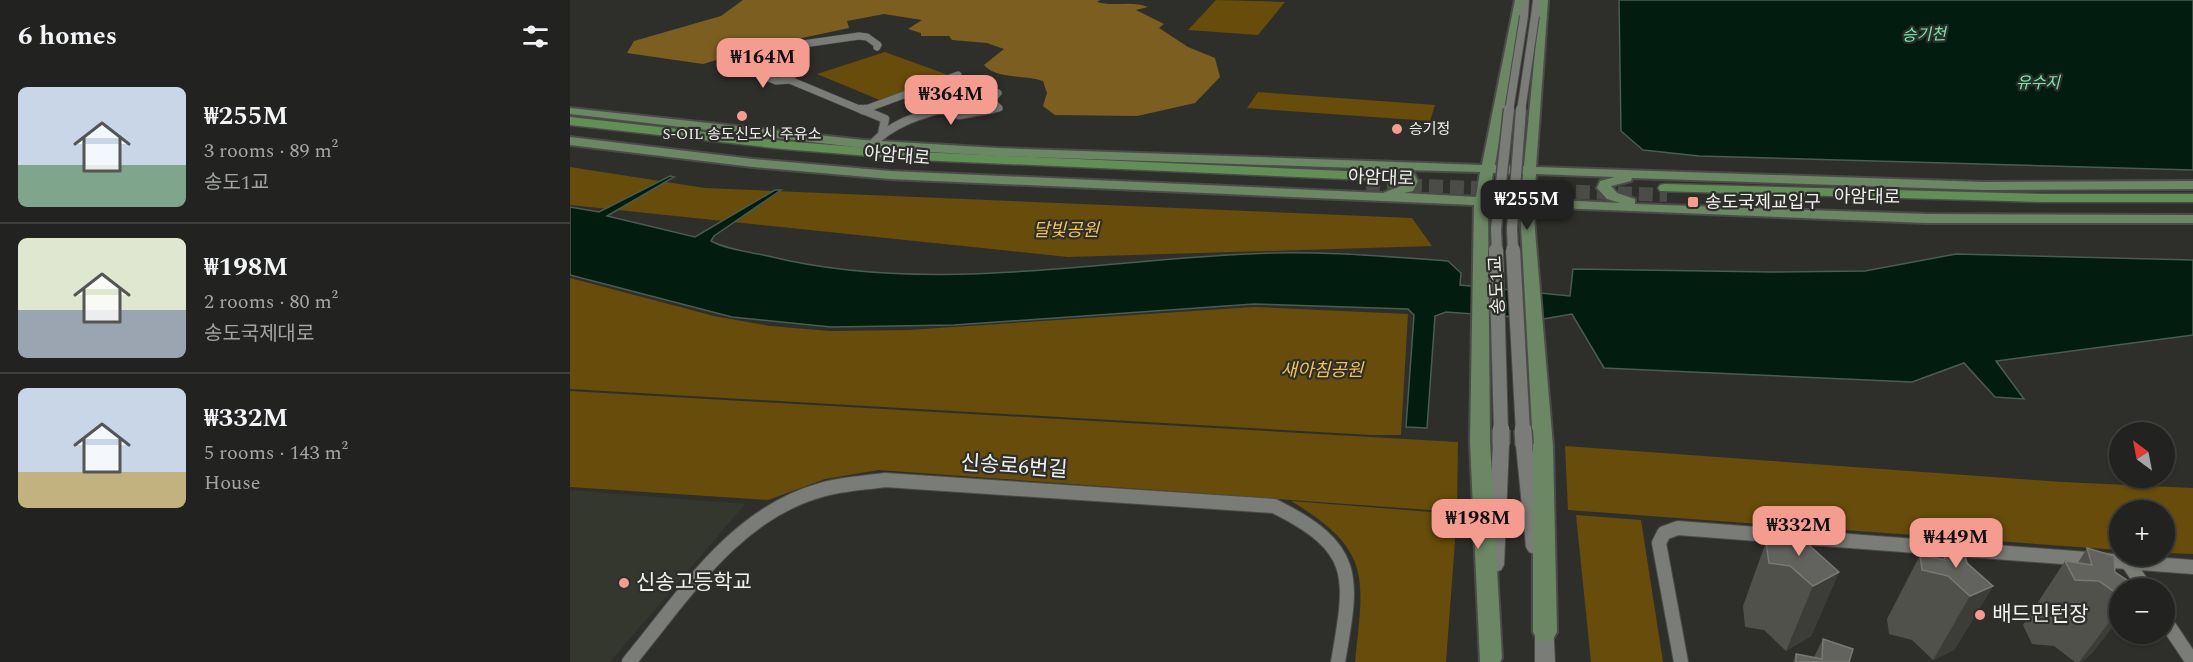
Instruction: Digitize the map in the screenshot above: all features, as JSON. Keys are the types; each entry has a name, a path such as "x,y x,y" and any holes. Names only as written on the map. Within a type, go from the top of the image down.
{"highway":[{"name":"아암대로","path":"570,121 764,144 866,152 1367,180"},
{"name":"아암대로","path":"570,129 751,152 924,166 1367,180"},
{"name":"아암대로","path":"1668,198 2193,198"},
{"name":"아암대로","path":"1668,198 2068,209 2193,207"}],"main road":[{"path":"1490,660 1490,443 1482,201 1490,168 1519,0"},
{"path":"1525,0 1529,16"},
{"path":"1529,16 1537,0"},
{"path":"1544,0 1526,204 1533,446 1545,662"},
{"name":"송도1교","path":"1490,443 1496,229 1506,131 1529,16"},
{"name":"송도1교","path":"1529,16 1512,229 1533,446"},
{"name":"아암대로","path":"570,111 872,144 1367,180 1393,198 1590,206 1668,198 2072,221 2193,219"},
{"name":"아암대로","path":"570,141 752,162 931,178 1367,180 1449,167 1983,186 2193,185"},
{"path":"1449,167 1480,158 1494,141"},
{"path":"1531,149 1546,164 1598,172"},
{"path":"1645,174 1610,181 1605,184 1605,192 1622,200 1668,198"},
{"path":"1393,198 1464,208 1478,222 1482,234"},
{"path":"1527,223 1540,214 1590,206"}],"street":[{"path":"789,46 859,36 867,37 878,45 877,47"},
{"path":"740,66 776,81 791,80 885,119 882,134"},
{"path":"791,80 789,78 797,72"},
{"path":"863,110 958,75"},
{"path":"872,144 882,134 907,120 941,109 959,115 999,108 991,101 998,93"},
{"name":"신송로6번길","path":"629,662 718,554 746,527 772,510 821,490 850,483 885,480 1274,506 1319,530 1337,549 1348,576 1349,602 1338,662"},
{"path":"1681,662 1659,543 1664,533 1678,528 2109,562"},
{"path":"2172,566 2193,567"},
{"path":"2175,635 2193,662"}],"shaded area":[{"path":"743,0 1100,0 1097,2 1136,4 1148,7 1136,10 1164,24 1159,28 1188,47 1215,58 1220,77 1195,103 1137,116 1055,115 1043,106 1047,93 1043,81 1003,75 989,70 984,65 1004,49 987,43 952,40 949,36 921,36 921,33 908,29 922,20 884,14 847,21 849,28 788,41 738,61 723,58 703,64 627,53 634,41 721,16"},
{"name":"신송고등학교","path":"570,490 745,504 610,662 570,662"}],"green space":[{"path":"1216,0 1285,2 1258,35 1188,30"},
{"path":"885,52 951,76 882,101 817,74"},
{"path":"1258,92 1435,105 1430,121 1247,108"},
{"name":"달빛공원","path":"570,167 705,188 1412,218 1432,246 1068,257 570,205"},
{"name":"새아침공원","path":"570,278 714,316 770,326 830,331 909,330 1254,307 1408,314 1401,435 570,389"},
{"name":"새아침공원","path":"570,391 1458,442 1457,512 879,470 825,479 768,500 570,487"},
{"path":"1565,446 2109,484 2109,488 2193,488 2193,554 2175,553 2175,500 2109,500 2109,549 1568,510"},
{"path":"1291,501 1457,514 1446,662 1355,662 1360,607 1357,568 1349,551 1336,535 1317,518"},
{"path":"1576,515 1641,520 1663,662 1591,662"}],"water":[{"name":"유수지","path":"1619,0 2193,0 2193,170 1699,156 1643,150 1621,131"},
{"path":"670,176 674,177 607,216 695,237 775,190 781,190 714,236 711,241 725,247 827,267 887,273 1008,272 1273,253 1373,256 1448,261 1461,273 1460,285 1570,296 1573,269 1865,271 1956,254 2193,260 2193,335 1996,361 2024,399 1995,397 1964,363 1912,382 1604,368 1572,314 1543,319 1446,312 1435,316 1427,428 1406,427 1414,315 1408,309 1254,304 954,325 831,327 732,317 570,275 570,207 599,212"}],"building":[{"path":"1781,531 1796,542 1797,532 1810,536 1810,546 1839,572 1813,586 1790,566 1769,563 1766,542"},
{"path":"1941,542 1963,547 1967,563 1993,586 1970,596 1948,576 1922,570 1920,555 1945,560"},
{"path":"2087,548 2109,555 2109,566 2115,566 2115,572 2124,578 2109,578 2109,588 2099,581 2075,580 2065,561 2092,565"},
{"path":"1823,639 1853,649 1849,662 1796,662 1796,654 1822,659"}],"tunnel":[{"path":"1366,184 1667,195"}],"place":[{"name":"S-OIL 송도신도시 주유소","path":"742,116"},
{"name":"승기정","path":"1397,129"},
{"name":"송도국제교입구","path":"1693,202"},
{"name":"신송고등학교","path":"624,583"},
{"name":"배드민턴장","path":"1980,615"}],"water label":[{"name":"승기천","path":"1924,35"}]}
